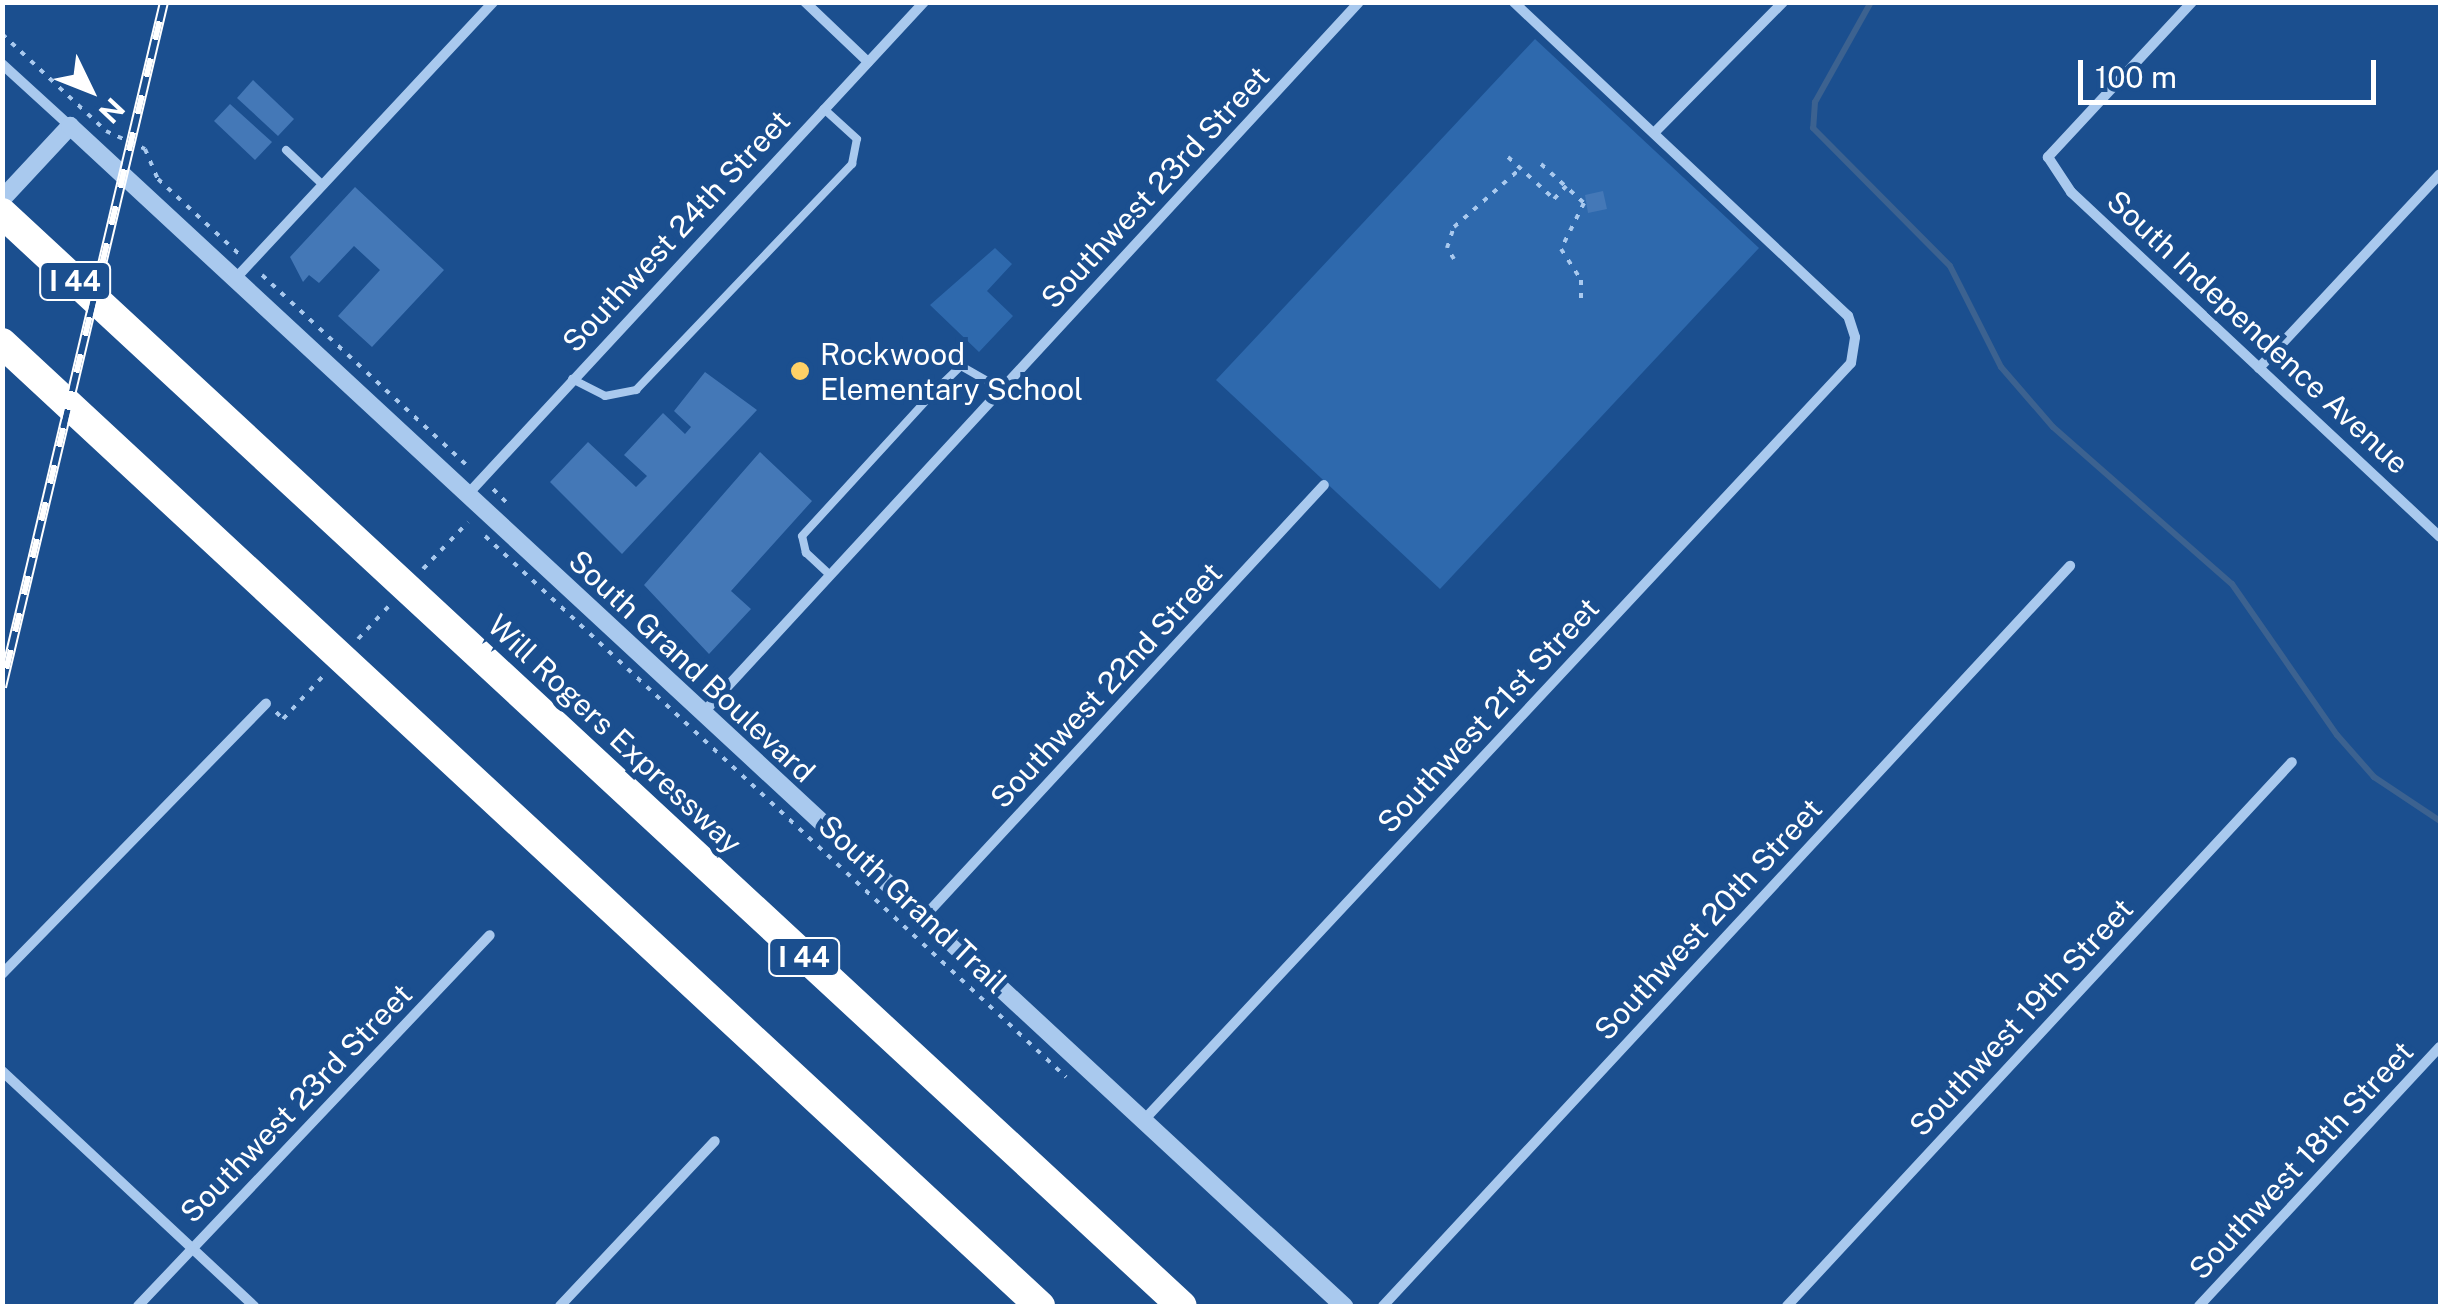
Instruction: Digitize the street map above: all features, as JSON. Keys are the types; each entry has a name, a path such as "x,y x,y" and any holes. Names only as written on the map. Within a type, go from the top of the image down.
{"highway":[{"name":"Will Rogers Expressway","path":"2,213 1182,1306"},
{"path":"2,342 1040,1306"}],"street":[{"path":"235,279 493,2"},
{"path":"805,2 868,62"},
{"name":"Southwest 24th Street","path":"468,494 924,2"},
{"name":"Southwest 23rd Street","path":"703,714 1359,2"},
{"path":"1514,2 1654,133 1783,2"},
{"name":"South Independence Avenue","path":"2192,2 2048,157 2071,192 2440,537"},
{"name":"South Grand Boulevard","path":"2,64 1344,1306"},
{"path":"2,199 70,126"},
{"name":"Southwest 21st Street","path":"1143,1121 1851,363 1856,337 1848,316 1654,133"},
{"path":"2260,368 2440,174"},
{"name":"Southwest 22nd Street","path":"923,918 1324,486"},
{"name":"Southwest 20th Street","path":"1383,1306 2070,566"},
{"path":"2,974 266,703"},
{"name":"Southwest 19th Street","path":"1787,1306 2292,762"},
{"name":"Southwest 23rd Street","path":"138,1306 490,935"},
{"name":"Southwest 18th Street","path":"2199,1306 2440,1047"},
{"path":"2,1071 189,1251 254,1306"},
{"path":"560,1306 714,1141"}],"lane":[{"path":"572,380 605,396 636,390 852,164 856,138 824,109"},
{"path":"286,150 323,185"},
{"path":"830,576 806,552 802,536 936,390 962,366 1003,390"}],"path":[{"path":"2,34 106,131 145,149 158,179 229,245"},
{"path":"1508,156 1554,199 1566,186"},
{"path":"1542,164 1584,203 1561,249 1581,280 1581,303"},
{"path":"1454,259 1448,248 1454,226 1521,168"},
{"path":"267,280 462,460"},
{"path":"420,572 468,522"},
{"name":"South Grand Trail","path":"487,534 1080,1090"},
{"path":"344,654 395,599"},
{"path":"266,703 284,719 332,667"}],"shaded area":[{"path":"1535,39 1759,248 1440,589 1216,380"},
{"path":"995,248 1012,264 987,291 1013,316 979,352 930,305"}],"building":[{"path":"253,80 294,119 278,136 237,98"},
{"path":"230,104 272,142 255,160 214,121"},
{"path":"355,187 444,270 372,347 338,316 380,270 354,246 319,283 309,275 303,282 290,257"},
{"path":"1603,191 1607,209 1588,213 1585,195"},
{"path":"705,372 757,410 622,554 550,482 588,442 636,487 647,476 624,455 663,413 685,434 691,427 674,411"},
{"path":"760,452 812,501 731,591 751,609 709,654 644,585"}],"waterway":[{"path":"1871,2 1815,102 1813,128 1950,266 2001,367 2053,427 2232,584 2337,735 2374,777 2440,821"}],"railway":[{"path":"2,687 164,2"}],"place":[{"name":"Rockwood Elementary School","path":"800,371"}]}
